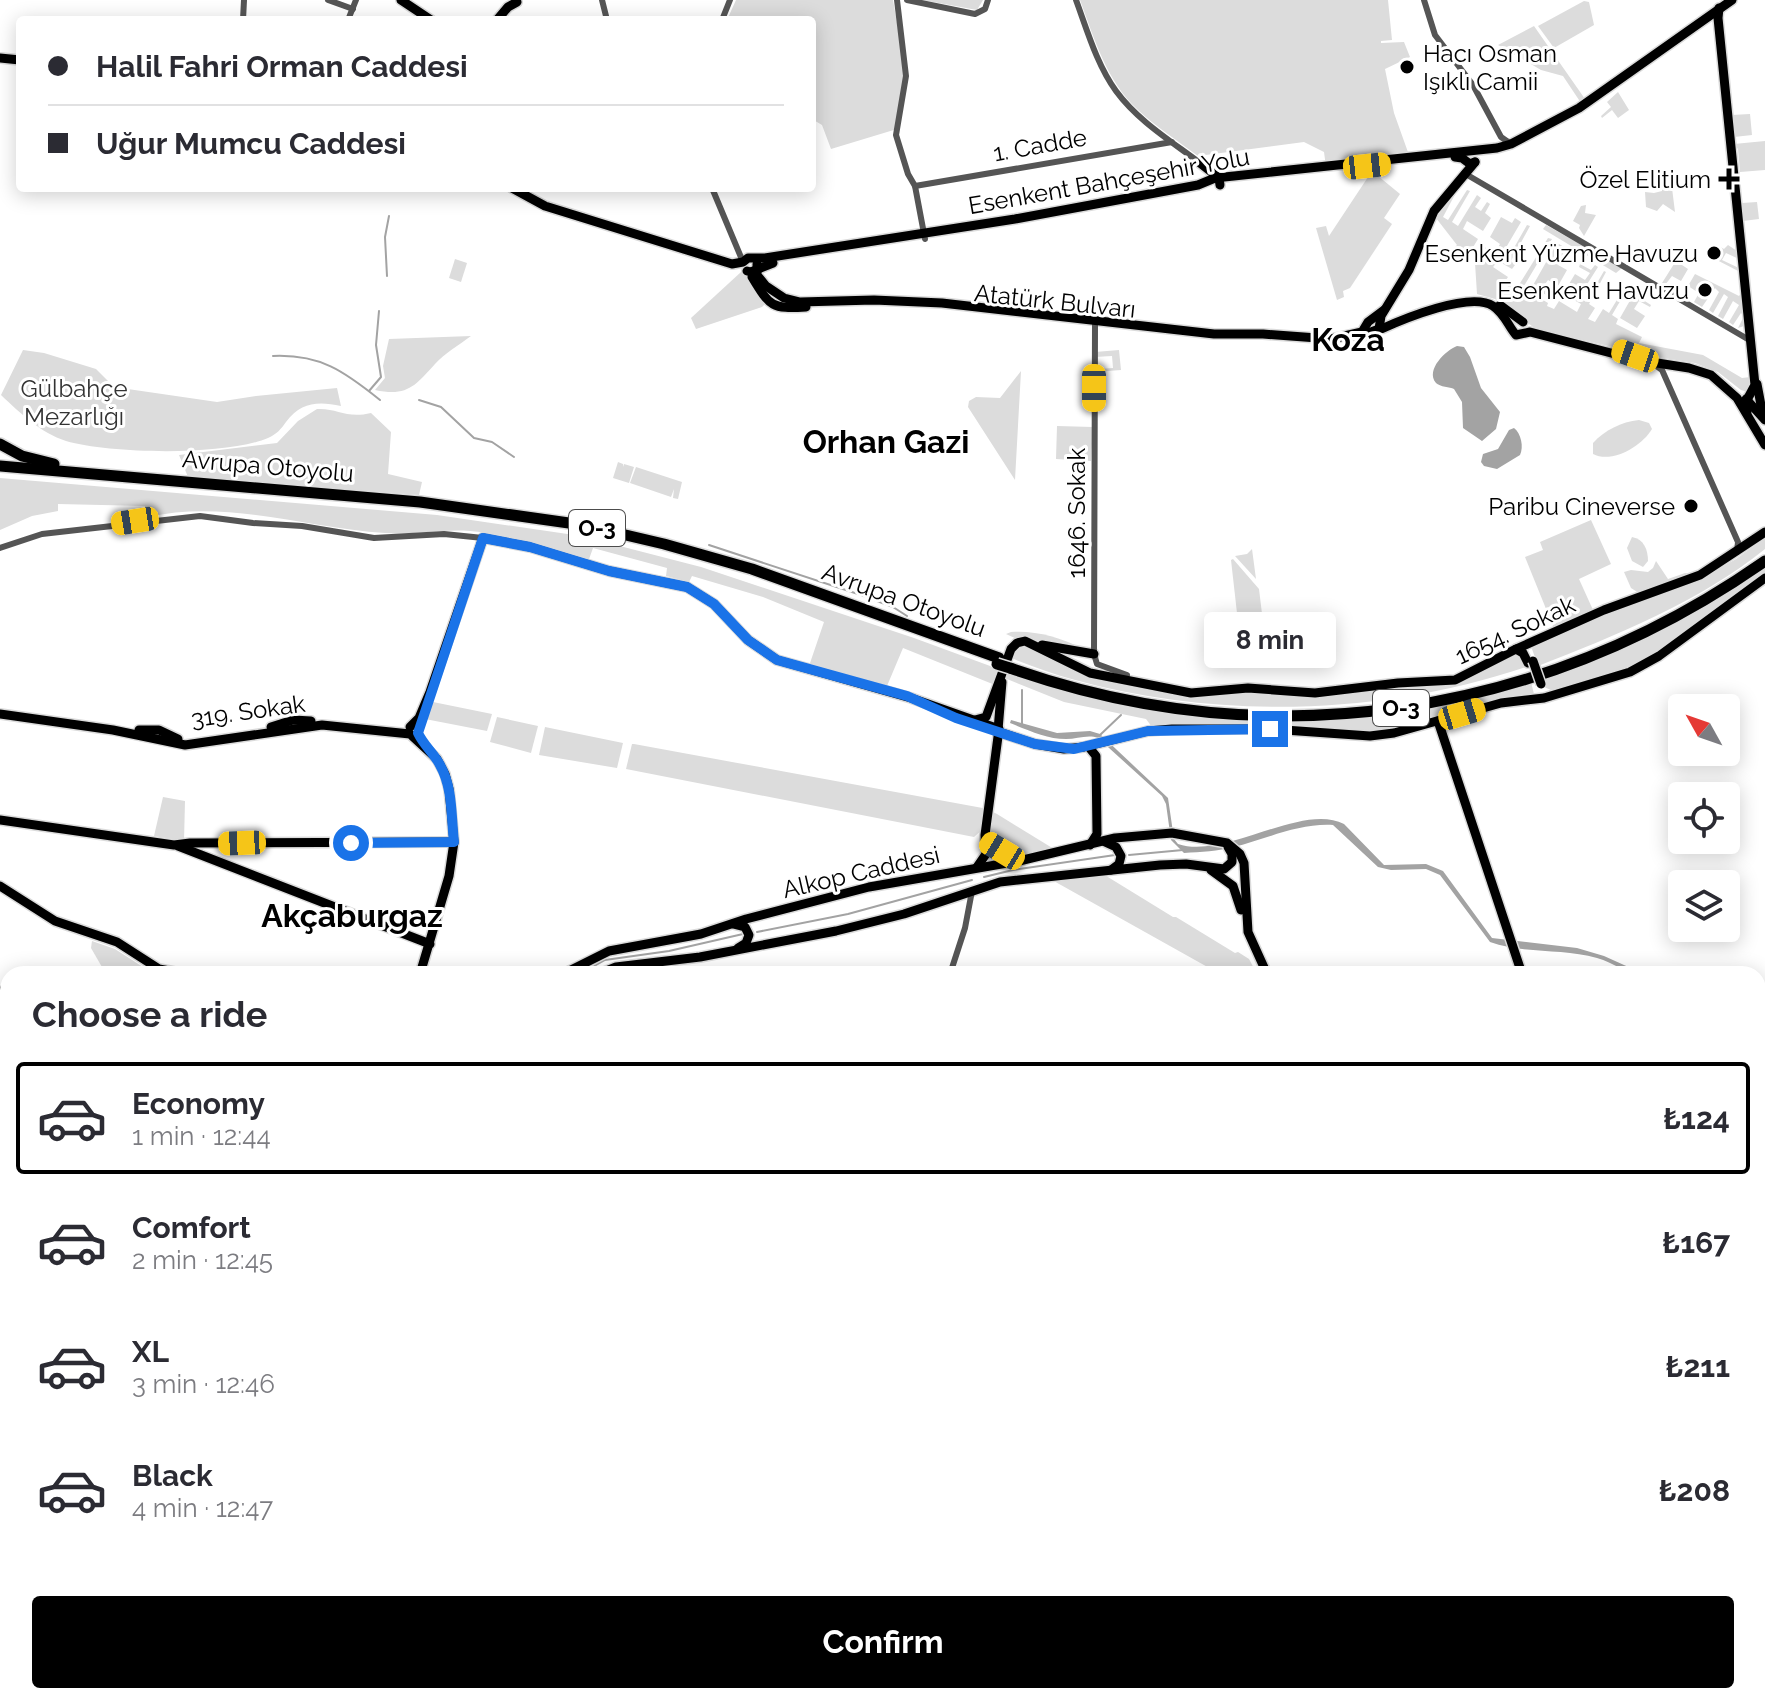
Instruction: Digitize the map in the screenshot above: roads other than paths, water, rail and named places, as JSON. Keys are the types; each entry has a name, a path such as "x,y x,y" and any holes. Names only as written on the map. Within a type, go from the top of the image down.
{"highway":[{"path":"0,444 22,456 40,461 133,476"},
{"name":"Avrupa Otoyolu","path":"2,470 133,476 447,504 583,525 752,569 1004,665 1096,688 1186,705 1305,711 1431,698 1497,682 1592,649 1690,602 1765,553"},
{"name":"Avrupa Otoyolu","path":"2,470 431,509 578,531 641,544 742,572 1004,665 1112,698 1197,712 1281,717 1390,710 1495,689 1600,653 1685,611 1765,561"}],"main road":[{"path":"401,0 425,16"},
{"path":"412,0 436,16"},
{"name":"Esenkent Bahçeşehir Yolu","path":"750,265 1089,211 1218,180 1457,157 1474,158 1508,149 1551,129 1592,103 1732,0"},
{"name":"Esenkent Bahçeşehir Yolu","path":"1716,13 1742,0"},
{"path":"502,16 506,9 518,1"},
{"path":"1716,13 1752,346 1755,386 1746,395 1748,414"},
{"name":"Esenkent Bahçeşehir Yolu","path":"1474,158 1511,144 1592,103"},
{"path":"1375,325 1409,270 1434,211 1474,158"},
{"path":"1203,166 1218,180"},
{"path":"1198,185 1207,177 1203,166"},
{"name":"Esenkent Bahçeşehir Yolu","path":"923,237 1218,180"},
{"path":"510,192 545,208 714,265 750,265 782,300"},
{"path":"519,192 545,208"},
{"name":"Atatürk Bulvarı","path":"750,265 769,303 782,300 906,305 1203,337 1264,336"},
{"name":"Atatürk Bulvarı","path":"1044,320 1047,313 1066,318 1198,333 1315,341 1353,335 1375,325 1478,298 1497,303 1524,326 1664,365 1696,370 1716,379 1734,393 1765,445"},
{"name":"Atatürk Bulvarı","path":"1375,325 1477,301 1495,307 1516,335 1524,326"},
{"path":"1384,310 1385,316 1392,320"},
{"path":"1752,346 1764,420"},
{"name":"Atatürk Bulvarı","path":"1664,365 1696,366 1712,371 1746,395 1764,420"},
{"name":"1654. Sokak","path":"1033,643 1087,672 1125,677 1194,693 1248,688 1315,693 1398,683 1439,683 1461,679 1516,649 1604,610 1689,581 1736,554 1765,532"},
{"path":"423,966 449,876 454,842 449,785 440,765 414,731 483,538 530,547 609,571 687,587 714,604 748,640 769,656 794,667 914,699 1014,737 1056,749 1088,746 1160,730 1270,729 1370,736 1394,733 1501,703 1528,700 1614,678 1646,664 1765,578"},
{"path":"978,723 986,717 1014,645 1025,641 1094,654"},
{"path":"1530,643 1530,662"},
{"path":"1516,649 1530,662 1538,685 1536,693 1528,700"},
{"path":"1000,882 980,879 986,854 1004,665"},
{"path":"1003,683 1006,727 1014,737"},
{"path":"1538,685 1551,692 1578,688"},
{"name":"319. Sokak","path":"0,711 143,731 186,741 330,720 414,731"},
{"path":"1438,721 1519,966"},
{"path":"978,723 993,734 997,747"},
{"path":"997,747 1004,739 1014,737"},
{"path":"1088,746 1096,756 1097,834 1090,845"},
{"path":"0,820 174,845 430,944"},
{"name":"Alkop Caddesi","path":"579,966 609,951 701,934 869,887 1019,861 1102,842 1172,833 1222,842"},
{"path":"1140,868 1128,862 1124,848 1130,840 1141,835"},
{"path":"985,841 1019,861"},
{"path":"174,845 454,842"},
{"path":"1102,842 1113,844 1121,856 1119,864 1104,872"},
{"path":"1208,868 1224,869 1232,862 1232,854 1222,842"},
{"path":"1222,842 1235,848 1244,863 1248,932 1262,966"},
{"name":"Alkop Caddesi","path":"623,966 727,952 878,921 1000,882 1186,864 1208,868"},
{"path":"1208,868 1233,886 1241,909 1243,933 1261,966"},
{"path":"960,871 970,872 976,878 972,891"},
{"path":"0,888 55,921 117,942 154,966"},
{"path":"20,900 52,925 112,944 146,966"},
{"path":"770,913 757,919 751,930 757,940 771,943"},
{"path":"727,952 743,946 749,939 745,927 731,924"}],"street":[{"path":"328,0 353,9"},
{"path":"350,16 356,0"},
{"path":"897,0 906,76 896,135 913,183 923,237"},
{"path":"907,0 975,14 985,9 988,0"},
{"path":"1076,0 1114,87 1140,117 1203,166"},
{"path":"1424,0 1435,35 1473,85 1501,137 1511,144"},
{"path":"1497,148 1501,137"},
{"name":"1. Cadde","path":"913,183 1172,142"},
{"path":"1464,173 1752,346"},
{"path":"714,192 750,265"},
{"name":"1646. Sokak","path":"1094,654 1095,325"},
{"path":"1664,365 1738,543 1736,554"},
{"path":"1664,365 1681,412 1740,539 1748,545"},
{"path":"0,548 42,534 200,516 305,526 377,538 444,534 483,538"},
{"path":"1094,654 1097,664 1125,677"},
{"path":"952,966 972,891"},
{"path":"957,895 965,897 970,907"}],"waterway":[{"path":"387,276 385,237 389,216"},
{"path":"369,391 381,377 376,345 379,311"},
{"path":"273,356 304,358 331,366 380,400"},
{"path":"419,400 441,407 474,438 492,442 514,457"},
{"path":"709,545 861,595 907,616"},
{"path":"1022,690 1022,724"},
{"path":"1100,735 1121,715"},
{"path":"1129,855 1183,850"},
{"path":"984,877 1115,855"},
{"path":"757,932 848,914 972,880"},
{"path":"594,966 605,960 669,951 743,934"}],"place":[{"name":"Hacı Osman Işıklı Camii","path":"1407,67"},
{"name":"Özel Elitium","path":"1729,179"},
{"name":"Esenkent Yüzme Havuzu","path":"1714,253"},
{"name":"Esenkent Havuzu","path":"1705,290"},
{"name":"Paribu Cineverse","path":"1691,506"}],"district":[{"name":"Koza","path":"1348,339"},
{"name":"Orhan Gazi","path":"886,441"},
{"name":"Akçaburgaz","path":"352,915"}],"park label":[{"name":"Gülbahçe Mezarlığı","path":"74,402"}]}
